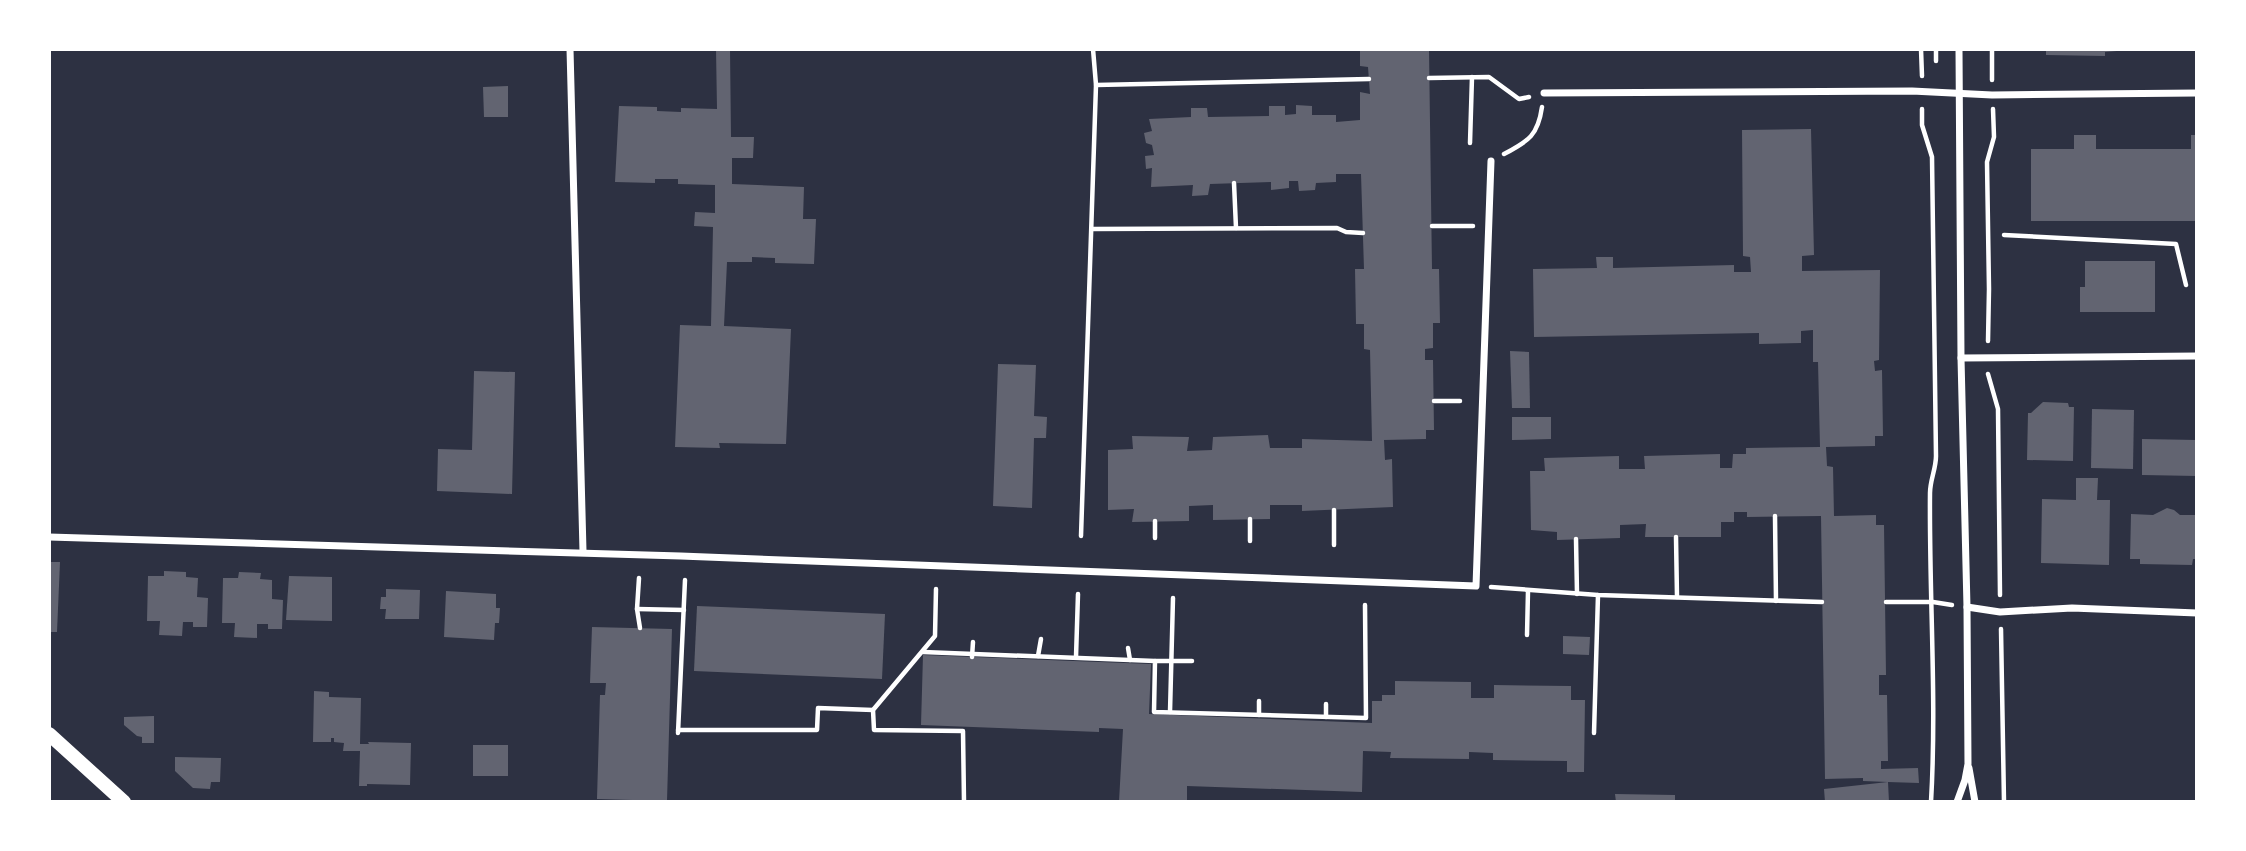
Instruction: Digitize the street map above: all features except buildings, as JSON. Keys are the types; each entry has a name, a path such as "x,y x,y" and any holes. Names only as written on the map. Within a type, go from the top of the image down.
{"main road":[{"path":"49,734 124,802"}],"street":[{"path":"570,49 583,551"},
{"path":"1959,49 1968,764 1975,802"},
{"path":"1545,93 2197,93"},
{"path":"49,537 583,551 1476,586 1491,161"},
{"path":"1961,358 2197,356"},
{"path":"1967,607 2000,612 2072,608 2197,613"},
{"path":"1956,802 1968,764"}],"path":[{"path":"1081,536 1096,85 1093,49"},
{"path":"1921,49 1922,81"},
{"path":"1992,49 1992,84"},
{"path":"1936,50 1936,61"},
{"path":"1470,143 1472,77"},
{"path":"1429,78 1489,77 1519,99 1545,93 1539,128 1519,146 1491,161"},
{"path":"1096,85 1369,79"},
{"path":"1922,103 1923,125 1932,157 1936,456 1930,490 1933,602 1931,802"},
{"path":"1987,348 1987,162 1994,137 1993,105"},
{"path":"1234,183 1236,228"},
{"path":"1432,226 1489,225"},
{"path":"1092,229 1337,228 1346,232 1363,233"},
{"path":"2004,235 2176,244 2186,285"},
{"path":"1988,373 1998,413 2000,601"},
{"path":"1434,401 1460,401"},
{"path":"1334,510 1334,545"},
{"path":"1775,516 1776,601"},
{"path":"1250,519 1250,541"},
{"path":"1155,521 1155,538"},
{"path":"1676,537 1677,597"},
{"path":"1576,539 1577,594"},
{"path":"639,578 637,609 640,628"},
{"path":"685,580 678,732 817,730 818,708 873,710"},
{"path":"1476,586 1598,595 1822,602"},
{"path":"936,589 935,636 873,710 874,730 963,732 964,802"},
{"path":"1527,635 1528,591"},
{"path":"1076,657 1078,594"},
{"path":"1594,733 1598,595"},
{"path":"1170,713 1173,598"},
{"path":"1886,602 1933,602 1967,607"},
{"path":"1155,661 1154,712 1366,718 1365,605"},
{"path":"637,609 684,610"},
{"path":"2001,625 2004,802"},
{"path":"1038,656 1041,639"},
{"path":"972,655 973,642"},
{"path":"1128,648 1130,660"},
{"path":"923,652 1192,661"},
{"path":"1258,715 1259,701"},
{"path":"1191,713 1192,703"},
{"path":"1326,704 1326,717"}]}
